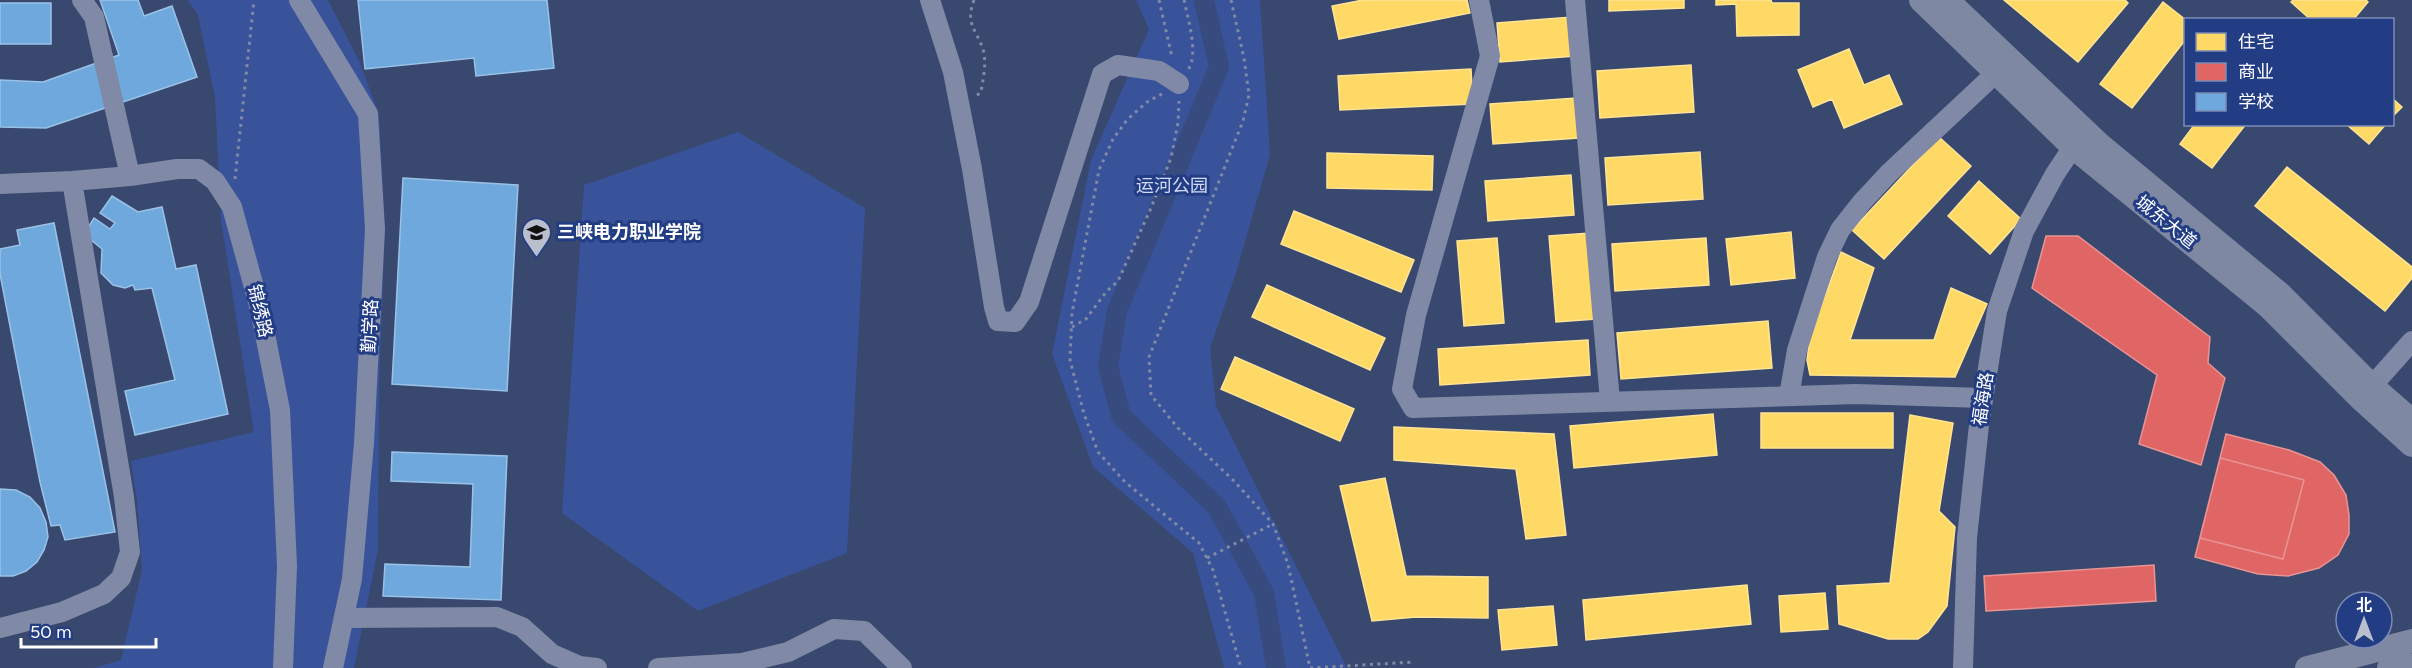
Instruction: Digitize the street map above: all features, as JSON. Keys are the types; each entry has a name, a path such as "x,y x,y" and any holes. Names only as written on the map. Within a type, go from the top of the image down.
{"main road":[{"name":"城东大道","path":"1921,0 2073,147 2268,306 2360,398 2412,445"},
{"name":"城东大道","path":"1947,0 2099,144 2280,294 2372,386 2412,421"},
{"path":"2386,657 2412,629"},
{"path":"2307,668 2386,657 2412,641"},
{"path":"2386,657 2412,666"}],"street":[{"path":"82,0 94,18 130,176"},
{"name":"勤学路","path":"299,0 368,114 375,229 362,465 352,579 333,668"},
{"path":"930,0 953,72 972,169 993,307 998,321 1015,322 1029,302 1102,74 1118,65 1159,71 1179,84"},
{"path":"1479,0 1490,56 1416,315 1402,388 1413,408 1856,394 1983,398"},
{"path":"1575,0 1610,401"},
{"path":"1789,396 1797,350 1827,257 1840,230 1889,173 1997,72"},
{"name":"福海路","path":"1963,668 1967,538 1983,398 1997,311 2024,231 2055,174 2073,147"},
{"name":"锦绣路","path":"0,184 72,181 177,169 199,169 215,181 232,207 260,309 280,410 288,566 283,668"},
{"path":"0,627 62,612 104,594 122,578 130,552 124,497 72,181"},
{"path":"2372,386 2412,341"},
{"path":"344,618 497,617 522,627 552,654 579,666 597,668"},
{"path":"657,668 742,663 788,652 834,629 864,631 902,668"}],"path":[{"path":"232,207 254,0"},
{"path":"960,108 981,92 985,66 982,49 973,32 970,11 974,0"},
{"path":"1072,327 1086,319 1106,292 1118,281 1171,159 1178,123 1179,84 1159,0"},
{"path":"1184,0 1193,44 1191,66 1179,84 1147,102 1128,120 1113,139 1099,170 1072,313 1070,360 1084,414 1098,452 1125,482 1199,543 1213,570 1241,668"},
{"path":"1231,0 1244,57 1249,95 1243,121 1149,357 1151,394 1178,428 1234,482 1273,524 1288,564 1310,668 1414,662"},
{"path":"1207,558 1273,524"}],"green space":[{"path":"188,0 328,0 360,63 379,114 385,228 379,386 378,550 354,668 94,668 121,660 142,570 137,501 131,461 254,432 221,220 215,98 198,15"},
{"name":"运河公园","path":"1136,0 1260,0 1270,155 1236,273 1210,348 1216,406 1347,668 1224,668 1193,553 1093,467 1052,354 1091,160 1149,29"},
{"path":"738,132 865,208 847,553 698,611 562,513 584,185"}],"building: 住宅":[{"path":"1363,0 1467,0 1470,13 1339,39 1332,6"},
{"path":"1609,0 1684,0 1684,8 1609,11"},
{"path":"1716,0 1771,0 1772,3 1799,3 1799,35 1737,36 1736,4 1716,5"},
{"path":"2004,0 2125,0 2128,3 2078,62"},
{"path":"2293,0 2366,0 2368,2 2355,18 2309,18 2291,2"},
{"path":"2163,2 2184,18 2184,42 2132,108 2100,84"},
{"path":"1572,17 1575,56 1500,62 1497,23"},
{"path":"1849,49 1864,85 1889,75 1902,104 1844,128 1832,99 1813,107 1798,70"},
{"path":"1691,65 1694,112 1600,118 1597,71"},
{"path":"1471,69 1473,104 1340,110 1338,76"},
{"path":"1576,98 1579,138 1493,144 1490,104"},
{"path":"2394,100 2402,107 2394,115"},
{"path":"2194,126 2244,126 2212,168 2180,144"},
{"path":"2348,126 2384,126 2369,144"},
{"path":"1939,137 1971,166 1884,259 1852,230"},
{"path":"1700,152 1703,199 1608,205 1605,158"},
{"path":"1327,153 1433,156 1432,190 1327,188"},
{"path":"2287,167 2412,267 2412,278 2385,311 2255,206"},
{"path":"1571,175 1574,215 1488,221 1485,181"},
{"path":"1979,181 2021,219 1990,254 1948,216"},
{"path":"1294,211 1414,260 1401,292 1281,244"},
{"path":"1791,232 1795,278 1731,285 1726,239"},
{"path":"1590,233 1596,319 1556,322 1549,236"},
{"path":"1497,238 1504,323 1464,326 1457,241"},
{"path":"1706,238 1709,285 1615,291 1612,244"},
{"path":"1841,252 1874,268 1850,340 1934,340 1951,288 1987,304 1955,377 1810,375 1807,360 1810,337"},
{"path":"1267,285 1385,338 1370,370 1252,317"},
{"path":"1768,321 1772,368 1621,379 1617,333"},
{"path":"1588,340 1590,375 1440,385 1438,349"},
{"path":"1235,357 1354,409 1340,441 1221,389"},
{"path":"1761,413 1893,413 1893,448 1761,448"},
{"path":"1713,414 1717,455 1574,468 1570,426"},
{"path":"1910,415 1953,423 1939,511 1955,527 1947,606 1928,632 1918,639 1888,639 1839,624 1837,586 1890,583"},
{"path":"1394,427 1554,434 1566,535 1526,539 1516,469 1394,460"},
{"path":"1385,478 1406,576 1488,577 1488,618 1416,617 1372,621 1340,486"},
{"path":"1747,585 1751,624 1586,640 1583,600"},
{"path":"1825,593 1828,629 1781,632 1779,596"},
{"path":"1553,606 1557,645 1502,650 1498,610"}],"building: 商业":[{"path":"2046,236 2078,236 2210,337 2208,363 2225,378 2201,465 2139,444 2157,375 2032,288"},
{"path":"2226,434 2289,450 2320,462 2334,475 2346,495 2349,515 2349,534 2338,555 2319,568 2288,576 2258,574 2195,557"},
{"path":"2220,458 2304,480 2283,559 2200,538"},
{"path":"2154,565 2156,601 1986,611 1984,576"}],"building: 学校":[{"path":"100,0 138,0 144,16 172,6 197,77 46,128 0,127 0,80 43,82 119,55"},
{"path":"358,0 547,0 554,68 476,76 474,58 365,69"},
{"path":"0,3 51,3 51,44 0,44"},
{"path":"403,178 518,185 507,391 392,384"},
{"path":"112,196 138,212 162,207 176,269 196,265 228,414 135,435 125,391 175,380 152,288 135,290 133,285 125,288 113,285 101,273 102,249 84,234 94,218 110,229 115,223 100,213"},
{"path":"54,223 115,532 65,540 60,525 51,526 40,482 0,274 0,249 20,245 17,230"},
{"path":"392,452 507,456 501,600 383,596 385,564 470,567 473,484 391,481"},
{"path":"0,489 16,490 30,497 40,508 46,522 48,537 37,562 26,571 13,576 0,576"}],"waterway":[{"path":"1204,0 1219,67 1117,311 1108,366 1121,416 1217,507 1264,593 1276,668"}],"place":[{"name":"三峡电力职业学院","path":"536,258"}]}
